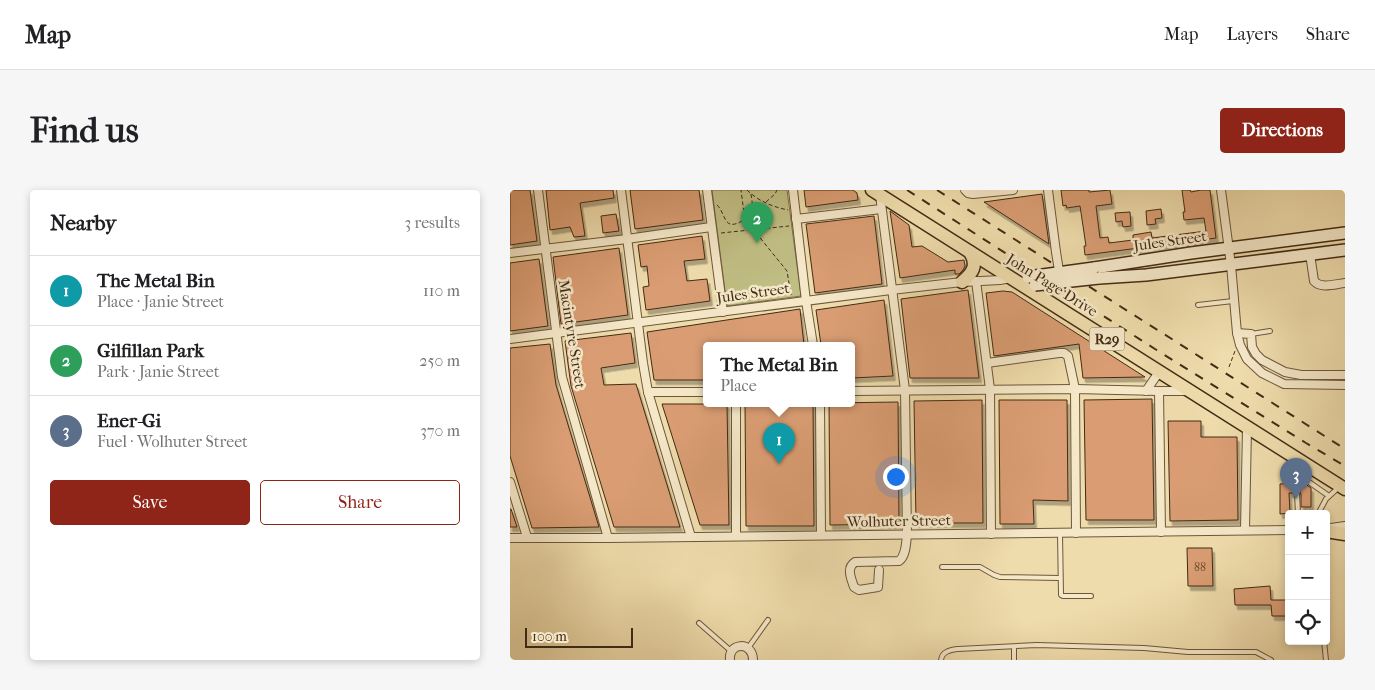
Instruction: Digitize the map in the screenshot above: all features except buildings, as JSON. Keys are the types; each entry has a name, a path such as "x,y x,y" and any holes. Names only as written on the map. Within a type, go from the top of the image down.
{"main road":[{"name":"John Page Drive","path":"876,192 1019,281 1247,428 1297,467 1343,489"},
{"name":"Jules Street","path":"1019,281 1097,273 1145,260 1345,233"},
{"path":"1312,237 1312,254"},
{"name":"Jules Street","path":"1097,273 1146,275 1345,250"},
{"path":"962,282 971,274 973,269 973,257 970,252"},
{"path":"1145,260 1146,275"},
{"path":"1330,531 1345,534"}],"street":[{"name":"Macintyre Street","path":"538,190 560,366 608,538"},
{"path":"621,190 648,392 691,537"},
{"path":"707,190 723,312"},
{"path":"793,190 813,342"},
{"path":"967,192 982,194 1013,190"},
{"path":"1048,190 1060,278"},
{"path":"1221,190 1231,265 1237,333 1240,346 1247,358 1262,373 1284,384 1345,385"},
{"path":"876,192 881,209 905,390 907,535 901,560 855,562 851,565 850,571 855,588 859,590 878,588 879,570"},
{"path":"796,219 881,209"},
{"path":"510,253 712,230"},
{"path":"1312,254 1315,284 1320,286 1345,283"},
{"path":"976,281 990,389 991,534"},
{"name":"Jules Street","path":"510,339 891,290 976,281 1019,281"},
{"path":"1237,333 1251,334 1252,347 1256,354 1262,360 1285,372 1301,375 1345,375"},
{"path":"987,363 1064,352 1067,354 1070,360 1075,389 1076,533"},
{"path":"1146,391 1159,372"},
{"path":"855,391 1075,389 1188,391"},
{"path":"1159,391 1161,532"},
{"path":"648,392 703,392"},
{"path":"736,407 736,536"},
{"path":"820,407 822,535"},
{"path":"1245,530 1247,428"},
{"path":"510,482 527,537"},
{"path":"1330,529 1345,526"},
{"name":"Wolhuter Street","path":"510,538 1285,530"},
{"path":"730,660 731,651 734,648 744,646 752,652 753,660"}],"lane":[{"path":"1198,305 1234,301"},
{"path":"1251,334 1270,331"},
{"path":"1296,483 1297,467"},
{"path":"1297,467 1330,496"},
{"path":"1320,510 1330,496 1343,489"},
{"path":"1297,493 1298,510"},
{"path":"1060,533 1061,595 1091,596"},
{"path":"942,566 980,567 1000,577 1060,578"},
{"path":"748,648 768,620"},
{"path":"699,623 731,651"},
{"path":"941,660 947,651 958,649 1037,645 1100,646 1188,652 1256,652 1271,660"},
{"path":"1324,645 1326,660"},
{"path":"1014,646 1014,660"}],"path":[{"path":"709,204 720,208 724,219 728,223 738,224 742,221 744,213 741,190"},
{"path":"747,190 796,219"},
{"path":"766,202 775,194 776,190"},
{"path":"751,194 756,230 787,271 792,303"},
{"path":"712,230 756,230 796,219"},
{"path":"1229,367 1236,348 1240,346"}],"shaded area":[{"path":"712,190 787,190 801,296 727,306"}],"railway":[{"path":"907,190 1155,349 1345,466"},
{"path":"937,190 1345,449"}],"place":[{"name":"Gilfillan Park","path":"757,243"},
{"name":"The Metal Bin","path":"779,464"},
{"name":"Ener-Gi","path":"1296,499"}]}
